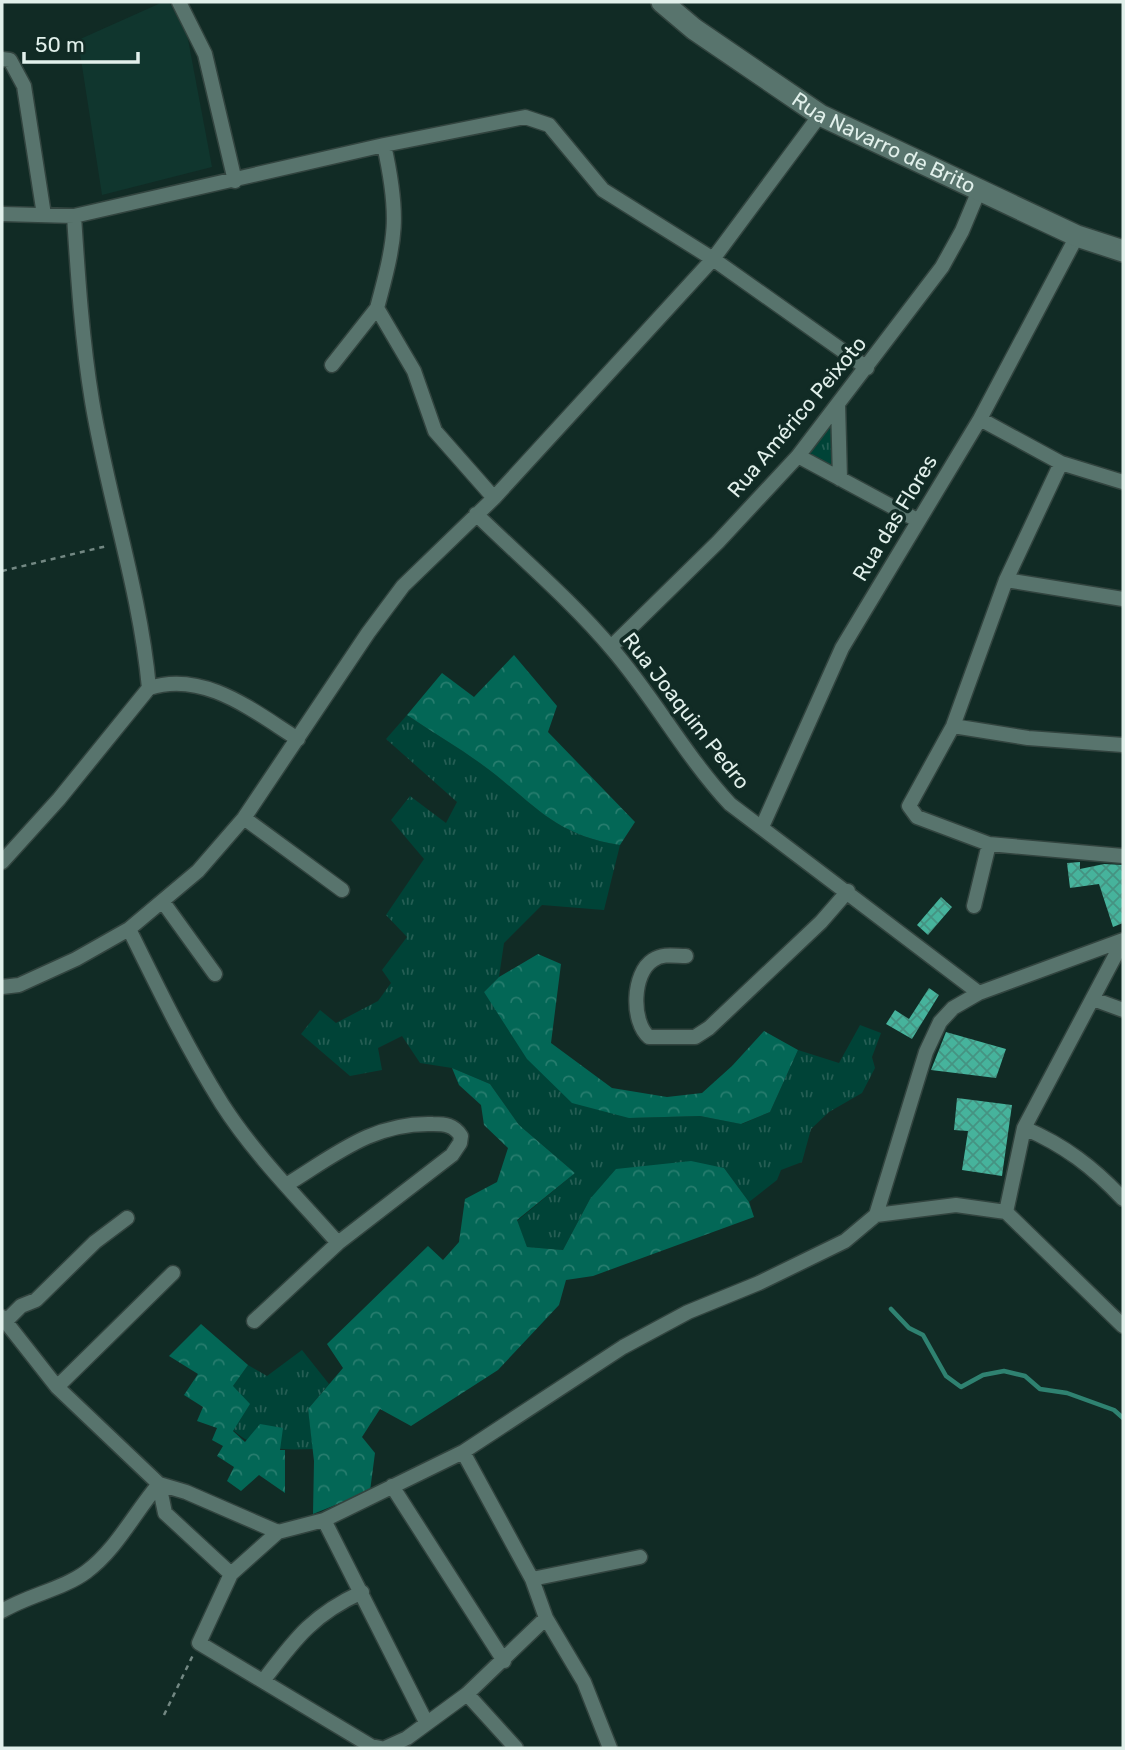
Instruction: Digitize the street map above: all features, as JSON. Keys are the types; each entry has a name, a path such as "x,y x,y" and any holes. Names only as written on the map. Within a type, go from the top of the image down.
{"main road":[{"name":"Rua Navarro de Brito","path":"662,2 694,29 820,115 980,188 1077,236 1123,251"}],"street":[{"path":"178,2 205,54 235,181"},
{"path":"2,59 10,60 24,86 44,215"},
{"path":"2,987 19,985 76,959 129,929 198,871 244,818 368,633 403,586 494,498 712,259 820,115"},
{"path":"2,214 74,216 384,145 525,117 542,121 603,190 712,259 867,368"},
{"path":"332,365 377,308 394,245 395,193 384,145"},
{"name":"Rua Américo Peixoto","path":"611,647 718,542 798,456 867,368 952,251 980,188"},
{"path":"74,216 79,296 92,402 144,632 149,688"},
{"name":"Rua das Flores","path":"762,827 842,648 980,419 1077,236"},
{"path":"377,308 414,371 435,431 494,498"},
{"path":"838,404 840,479"},
{"path":"980,419 1061,463 1123,482"},
{"path":"798,456 917,520"},
{"path":"1061,463 1006,580 953,726 909,802 910,811 917,817 989,844 1123,856"},
{"name":"Rua Joaquim Pedro","path":"476,514 611,647 654,700 704,775 730,804 979,993"},
{"path":"1006,580 1123,599"},
{"path":"2,862 59,799 149,688 168,682 196,684 224,694 299,739"},
{"path":"953,726 1028,738 1123,745"},
{"path":"244,818 342,890"},
{"path":"974,906 989,844"},
{"path":"686,956 661,956 642,971 637,991 639,1025 649,1037 695,1037 709,1028 821,922 848,891"},
{"path":"163,902 215,974"},
{"path":"129,929 173,1018 223,1106 286,1185 338,1244"},
{"path":"547,1618 467,1694 407,1738 383,1748 371,1746 199,1643 231,1574 278,1532 324,1520 463,1451 623,1347 688,1312 845,1241 876,1215 932,1036 953,1009 979,993 1123,940"},
{"path":"1006,1212 1024,1128 1123,940"},
{"path":"1093,999 1122,1014"},
{"path":"254,1321 338,1244 452,1155 460,1143 457,1130 442,1124 390,1126 368,1135 286,1185"},
{"path":"1024,1128 1059,1143 1098,1172 1123,1199"},
{"path":"876,1215 956,1205 1006,1212 1123,1326"},
{"path":"127,1218 95,1242 36,1300 21,1306 4,1319 57,1388 159,1484 186,1492 278,1532"},
{"path":"57,1388 173,1273"},
{"path":"463,1451 531,1579 547,1618 584,1682 610,1748"},
{"path":"159,1484 165,1513 231,1574"},
{"path":"2,1611 25,1597 68,1583 86,1572 122,1535 159,1484"},
{"path":"392,1486 504,1661"},
{"path":"324,1520 426,1722"},
{"path":"531,1579 640,1557"},
{"path":"263,1681 308,1624 331,1606 362,1592"},
{"path":"467,1694 516,1748"}],"path":[{"path":"2,571 123,542"},
{"path":"164,1715 199,1643"}],"shaded area":[{"path":"163,2 169,2 187,34 212,167 102,195 78,40"}],"green space":[{"path":"835,421 834,471 802,455"},
{"path":"514,655 557,706 548,732 635,822 620,845 580,835 550,819 482,764 407,715 442,673 474,697"},
{"path":"407,715 482,764 550,819 580,835 620,845 604,910 542,905 504,943 499,977 484,992 629,1118 700,1116 742,1124 770,1112 798,1050 839,1063 860,1025 881,1033 872,1057 875,1068 862,1093 829,1112 811,1129 802,1162 781,1170 777,1180 749,1202 724,1168 590,1199 563,1250 527,1247 517,1221 575,1173 519,1125 490,1084 452,1068 420,1063 402,1036 378,1048 382,1070 350,1076 301,1034 320,1010 336,1023 378,1001 391,983 382,970 407,937 386,915 424,859 391,820 410,796 446,823 457,802 386,739"},
{"path":"538,954 561,964 551,1043 612,1088 667,1097 702,1093 732,1066 764,1031 798,1050 770,1112 741,1124 700,1116 629,1118 572,1103 527,1059 484,992 499,977"},
{"path":"452,1068 490,1084 519,1125 575,1173 517,1220 527,1247 563,1250 590,1199 616,1169 691,1161 724,1168 749,1202 754,1217 593,1276 566,1280 559,1305 498,1370 411,1426 380,1409 362,1437 375,1453 370,1491 313,1514 314,1461 308,1409 343,1368 327,1344 428,1246 443,1260 459,1242 465,1199 497,1182 508,1148 484,1125 481,1105 459,1085"},
{"path":"201,1324 248,1365 233,1386 250,1404 233,1431 245,1442 260,1424 283,1428 280,1450 285,1450 285,1493 259,1475 241,1491 227,1481 234,1467 217,1456 223,1446 212,1440 217,1428 197,1421 203,1407 184,1395 198,1374 169,1356"},
{"path":"302,1350 329,1384 308,1409 313,1449 270,1448 242,1437 233,1430 233,1386 248,1365 267,1376"}],"building":[{"path":"1080,862 1080,869 1104,864 1123,865 1123,923 1113,927 1099,884 1070,888 1067,863"},
{"path":"941,897 952,907 928,935 917,925"},
{"path":"929,988 939,995 912,1039 886,1024 895,1010 909,1019"},
{"path":"946,1032 1006,1049 996,1078 931,1070"},
{"path":"957,1098 1012,1105 1002,1176 962,1170 968,1131 954,1130"}],"waterway":[{"path":"891,1309 909,1328 923,1335 946,1376 961,1387 983,1375 1004,1371 1025,1376 1040,1389 1067,1393 1114,1410 1123,1418"}]}
